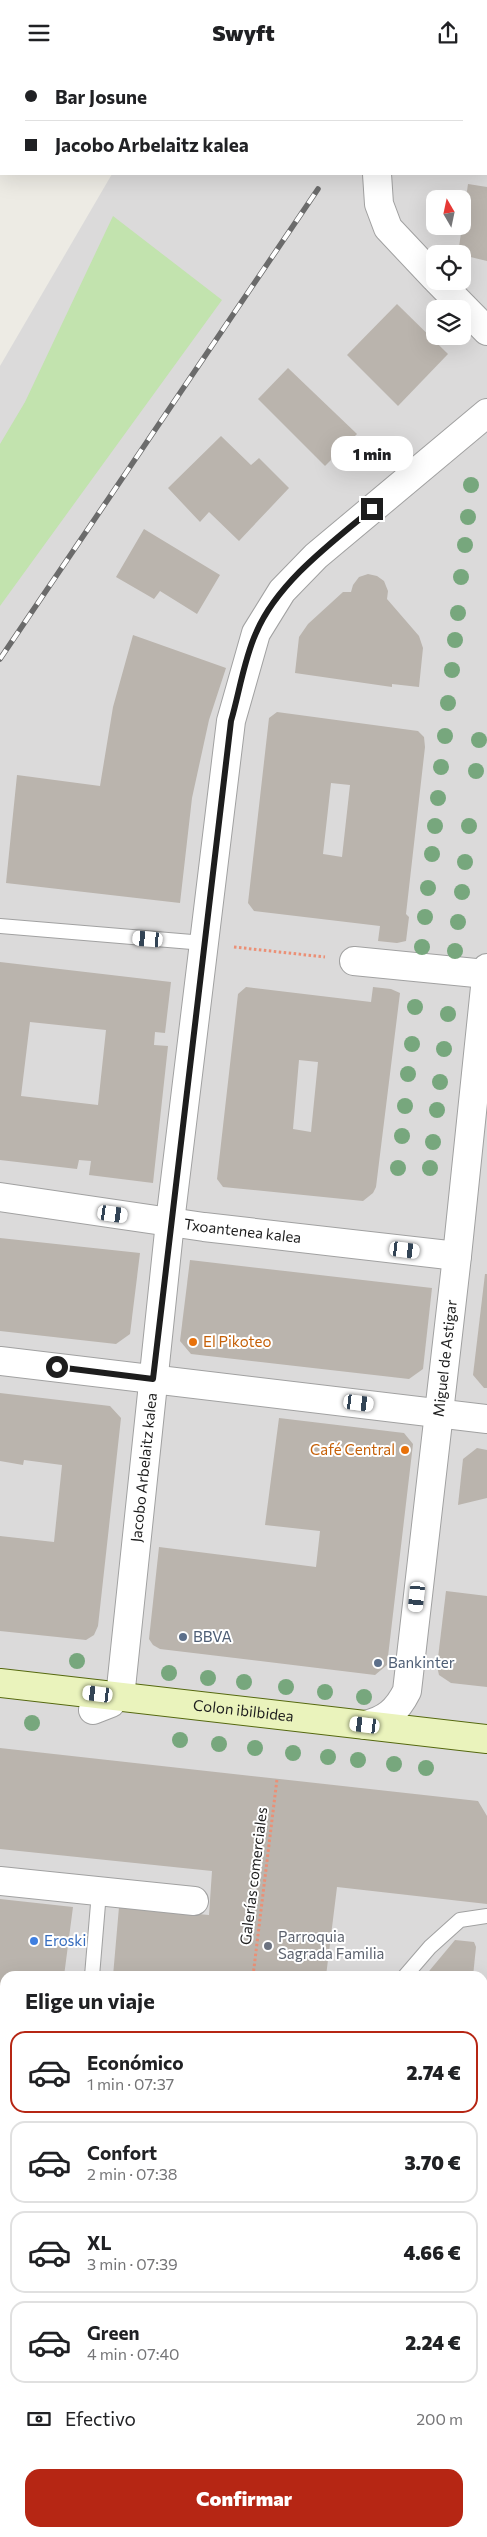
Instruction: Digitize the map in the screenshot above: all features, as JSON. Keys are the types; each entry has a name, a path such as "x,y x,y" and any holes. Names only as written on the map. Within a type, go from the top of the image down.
{"main road":[{"name":"Colon ibilbidea","path":"0,1683 365,1725 483,1751"},
{"name":"Colon ibilbidea","path":"0,1699 483,1751"}],"street":[{"path":"377,175 379,204 388,228 426,268"},
{"path":"447,290 487,331"},
{"name":"Jacobo Arbelaitz kalea","path":"117,1697 122,1688 170,1222 231,721 256,633 282,591 316,556 486,417"},
{"path":"354,961 487,971"},
{"name":"Miguel de Astigar","path":"365,1725 378,1722 391,1715 400,1704 406,1691 457,1256 487,971"},
{"name":"Txoantenea kalea","path":"0,1197 170,1222 457,1256"},
{"path":"0,1361 487,1419"},
{"path":"93,1710 103,1708 117,1697"},
{"path":"0,1881 194,1901"}],"lane":[{"path":"0,926 204,943"},
{"path":"92,1971 99,1891"},
{"path":"409,1971 430,1947 460,1920 487,1916"}],"path":[{"path":"204,943 354,961"},
{"name":"Galerías comerciales","path":"254,1971 277,1779"}],"shaded area":[{"path":"111,175 487,175 487,1971 0,1971 0,366"}],"green space":[{"path":"113,216 222,300 0,606 0,444 25,402"}],"building":[{"path":"468,184 487,187 487,261 471,257 471,245 459,245 461,235 471,235 471,190 467,190"},
{"path":"397,304 426,332 426,345 439,345 448,354 398,406 347,355"},
{"path":"288,368 357,434 325,466 258,399"},
{"path":"221,436 251,465 259,458 289,488 239,541 209,512 200,522 168,488"},
{"path":"144,529 220,575 197,614 160,591 154,599 116,577"},
{"path":"368,574 377,576 384,581 388,591 387,599 419,636 423,648 419,687 392,684 392,687 295,673 299,637 308,624 343,592 351,592 353,585 359,577"},
{"path":"133,635 226,668 209,720 192,798 180,903 6,883 17,775 100,786 113,707"},
{"path":"277,712 418,731 424,737 425,747 406,914 409,917 406,941 397,943 378,941 380,926 254,911 248,903 269,718","holes":["331,783 350,785 342,857 323,854"]},
{"path":"0,962 171,982 165,1033 155,1032 154,1045 168,1046 153,1183 89,1175 91,1161 79,1160 77,1169 0,1160","holes":["30,1022 106,1030 98,1105 21,1096"]},
{"path":"246,987 371,1002 373,987 391,989 400,993 376,1187 373,1193 363,1201 223,1187 217,1179 238,994","holes":["299,1060 318,1062 311,1132 293,1129"]},
{"path":"0,1238 140,1253 130,1334 116,1344 0,1331"},
{"path":"190,1260 432,1288 423,1369 409,1379 191,1354 180,1341"},
{"path":"485,1274 487,1274 487,1388 484,1388 473,1375"},
{"path":"0,1393 110,1406 121,1418 98,1626 94,1635 86,1640 0,1631 0,1536 54,1542 62,1465 24,1460 23,1465 0,1461"},
{"path":"279,1418 404,1433 413,1444 387,1665 375,1675 160,1649 153,1645 149,1639 159,1547 316,1567 320,1531 265,1525"},
{"path":"477,1448 487,1450 487,1498 458,1505 463,1459"},
{"path":"446,1591 487,1596 487,1687 451,1683 439,1675 437,1666"},
{"path":"0,1748 478,1801 487,1816 487,1904 337,1887 327,1971 113,1971 119,1907 209,1915 212,1871 0,1849"},
{"name":"Eroski","path":"0,1899 73,1907 65,1971 0,1971"},
{"path":"455,1940 474,1942 476,1947 474,1971 429,1971"}],"railway":[{"path":"0,659 318,189"}],"place":[{"name":"El Pikoteo","path":"193,1342"},
{"name":"Café Central","path":"405,1450"},
{"name":"BBVA","path":"183,1637"},
{"name":"Bankinter","path":"378,1663"},
{"name":"Eroski","path":"34,1941"},
{"name":"Parroquia Sagrada Familia","path":"268,1946"}],"route":[{"path":"57,1367 153,1379 231,721 256,633 282,591 316,556 372,509"}]}
